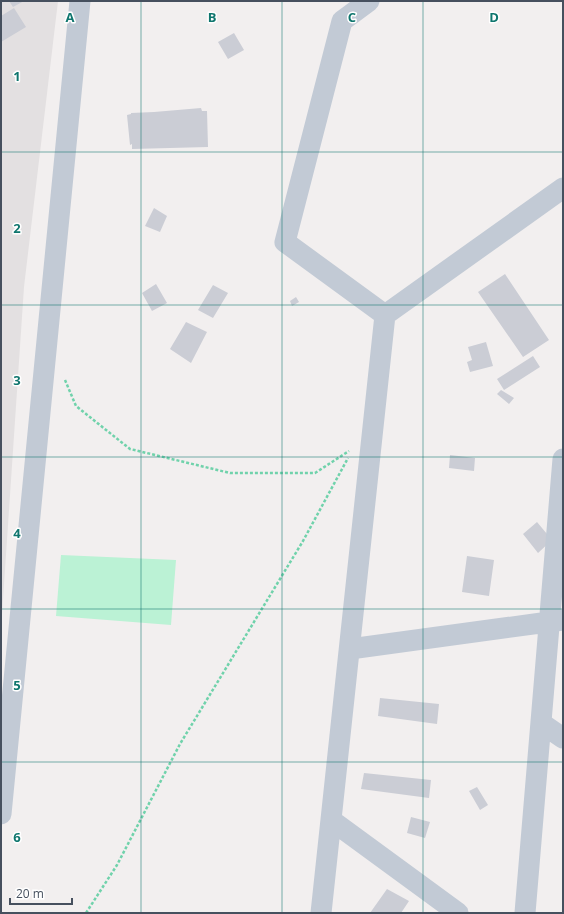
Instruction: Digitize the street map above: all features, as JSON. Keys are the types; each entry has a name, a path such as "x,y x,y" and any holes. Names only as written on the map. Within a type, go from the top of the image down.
{"street":[{"path":"1,814 80,1"},
{"path":"369,1 342,21 285,242 385,315"},
{"path":"321,913 385,315 563,188"},
{"path":"525,913 541,723 556,621 563,459"},
{"path":"350,649 556,621"},
{"path":"541,723 563,738"},
{"path":"331,820 458,913"}],"path":[{"path":"64,378 76,406 130,449 230,472 315,473 352,449 303,541 180,744 117,865 86,913"}],"shaded area":[{"path":"3,1 58,1 24,287 1,629 1,3"}],"green space":[{"path":"61,555 176,560 171,625 56,616"}],"building":[{"path":"9,1 24,1 13,7"},
{"path":"14,8 26,27 1,42 1,16"},
{"path":"234,33 244,50 228,59 218,42"},
{"path":"201,108 202,111 207,111 208,147 132,149 132,144 130,145 127,115 131,113"},
{"path":"154,208 167,216 160,232 145,226"},
{"path":"505,274 549,340 523,357 478,292"},
{"path":"156,284 167,303 152,311 142,293"},
{"path":"213,285 228,293 213,318 198,310"},
{"path":"296,297 299,302 292,306 290,301"},
{"path":"186,322 207,332 191,363 170,349"},
{"path":"486,342 493,366 470,372 467,362 472,360 468,347"},
{"path":"533,356 540,367 504,390 497,379"},
{"path":"501,390 514,398 509,404 497,394"},
{"path":"450,455 475,458 474,471 449,468"},
{"path":"537,522 552,540 538,553 523,534"},
{"path":"467,556 494,560 489,596 462,592"},
{"path":"380,698 439,704 437,724 378,716"},
{"path":"364,773 431,780 429,798 361,789"},
{"path":"477,787 488,805 480,810 469,791"},
{"path":"411,817 430,822 425,838 407,833"},
{"path":"387,889 409,901 401,913 370,913"}]}
